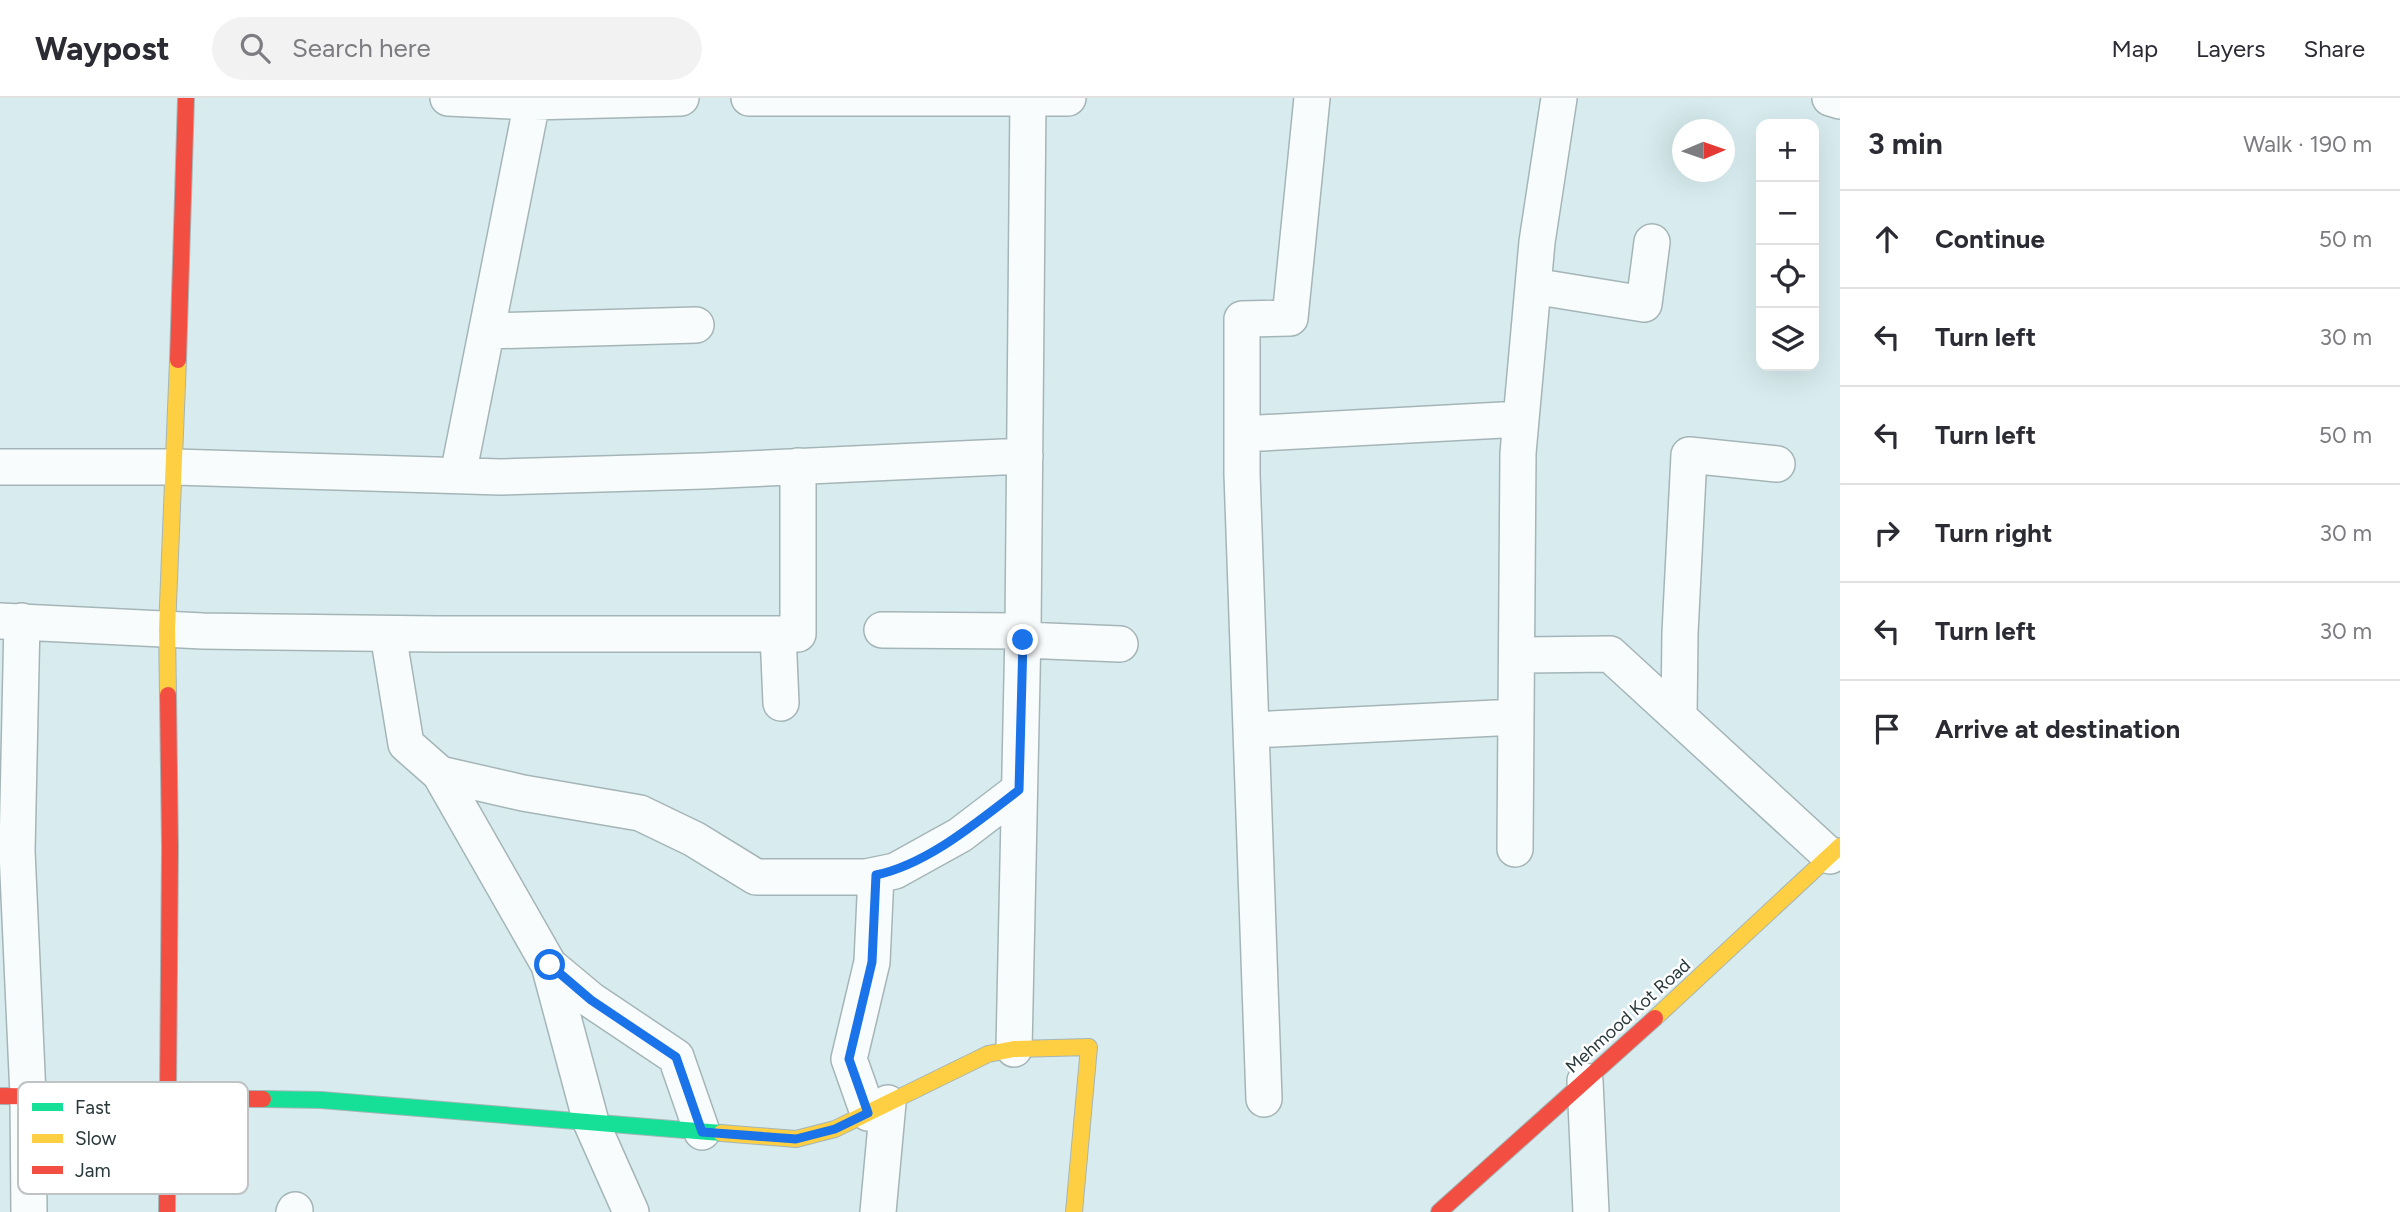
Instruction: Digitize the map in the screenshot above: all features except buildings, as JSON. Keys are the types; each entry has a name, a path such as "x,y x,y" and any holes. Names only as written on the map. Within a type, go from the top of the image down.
{"street":[{"path":"167,1082 170,862 167,629 176,467 186,98"},
{"path":"448,98 532,102 681,98"},
{"path":"749,98 1068,98"},
{"path":"1014,1049 1023,636 1028,98"},
{"path":"1264,1099 1242,434 1242,319 1290,318 1312,98"},
{"path":"1515,849 1518,453 1533,286 1559,98"},
{"path":"1830,98 1840,101"},
{"path":"458,475 532,102"},
{"path":"1533,286 1644,304 1652,243"},
{"path":"487,331 696,325"},
{"path":"1242,434 1521,419"},
{"path":"1679,717 1680,633 1689,455 1777,464"},
{"path":"0,467 176,467 501,477 1025,456"},
{"path":"18,1127 14,1096 17,851 11,621 167,629 388,634 798,634 797,466"},
{"path":"882,630 1023,636 1120,644"},
{"path":"388,634 407,744 440,774 550,965 591,1122 631,1212"},
{"path":"778,634 781,704"},
{"path":"1517,656 1610,654 1835,851"},
{"path":"1252,730 1516,717"},
{"path":"440,774 523,793 640,813 694,839 756,877 866,877 895,871 960,835 1019,790"},
{"name":"Mehmood Kot Road","path":"1439,1212 1835,851"},
{"path":"876,875 872,962 849,1059 878,1108 878,1212"},
{"path":"550,965 591,1000 676,1057 702,1132"},
{"path":"248,1099 321,1100 796,1139 835,1129 988,1054 1014,1049 1089,1047 1074,1212"},
{"path":"1584,1081 1591,1212"},
{"path":"27,1194 29,1212"},
{"path":"167,1194 167,1212"}],"traffic: fast":[{"path":"263,1099 321,1100 721,1133"}],"traffic: slow":[{"path":"168,695 167,629 178,360"},
{"path":"1655,1018 1840,846"},
{"path":"721,1133 796,1139 835,1129 988,1054 1014,1049 1089,1047 1074,1212"}],"traffic: jam":[{"path":"178,360 186,98"},
{"path":"168,695 168,1082"},
{"path":"1439,1212 1655,1018"},
{"path":"0,1096 18,1096"},
{"path":"248,1099 263,1099"},
{"path":"167,1194 167,1212"}],"route":[{"path":"550,965 591,1000 676,1057 702,1132 796,1139 835,1129 868,1113 849,1059 872,962 876,875 895,871 960,835 1019,790 1023,640"}]}
